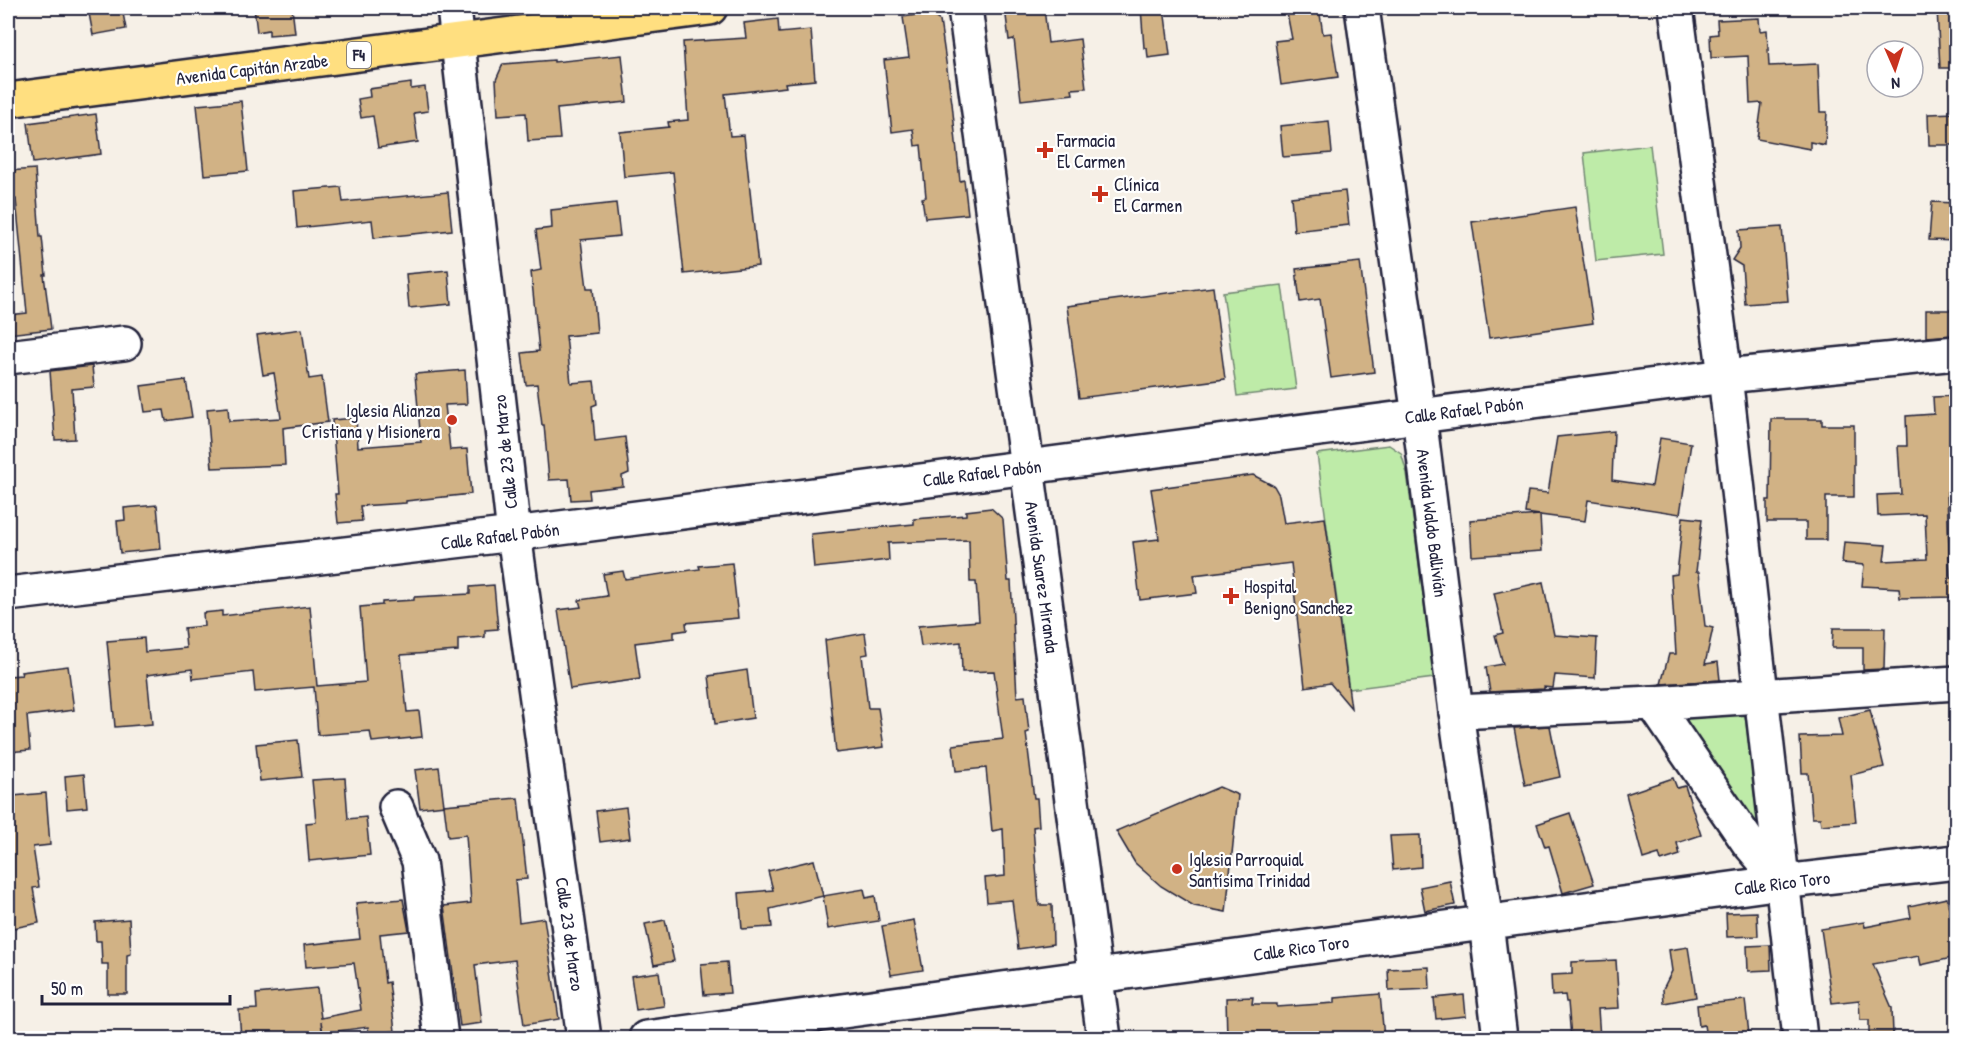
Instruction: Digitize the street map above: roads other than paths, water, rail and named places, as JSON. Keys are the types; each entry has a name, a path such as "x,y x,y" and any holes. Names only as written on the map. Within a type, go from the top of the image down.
{"highway":[{"name":"Avenida Capitán Arzabe","path":"8,100 710,8"}],"street":[{"name":"Calle 23 de Marzo","path":"454,8 514,534 584,1038"},
{"name":"Avenida Suarez Miranda","path":"965,8 1104,1038"},
{"name":"Avenida Waldo Ballivián","path":"1362,8 1419,416 1500,1038"},
{"path":"1676,8 1725,376 1800,1038"},
{"path":"8,357 124,343"},
{"name":"Calle Rafael Pabón","path":"8,594 514,534 1725,376 1956,353"},
{"path":"1456,712 1653,703 1956,683"},
{"path":"1653,703 1748,842 1782,882"},
{"path":"396,807 419,861 441,1038"},
{"name":"Calle Rico Toro","path":"646,1038 1782,882 1956,862"}],"place":[{"name":"Farmacia El Carmen","path":"1045,150"},
{"name":"Clínica El Carmen","path":"1100,194"},
{"name":"Iglesia Alianza Cristiana y Misionera","path":"452,420"},
{"name":"Hospital Benigno Sanchez","path":"1231,596"},
{"name":"Iglesia Parroquial Santísima Trinidad","path":"1177,869"}]}
